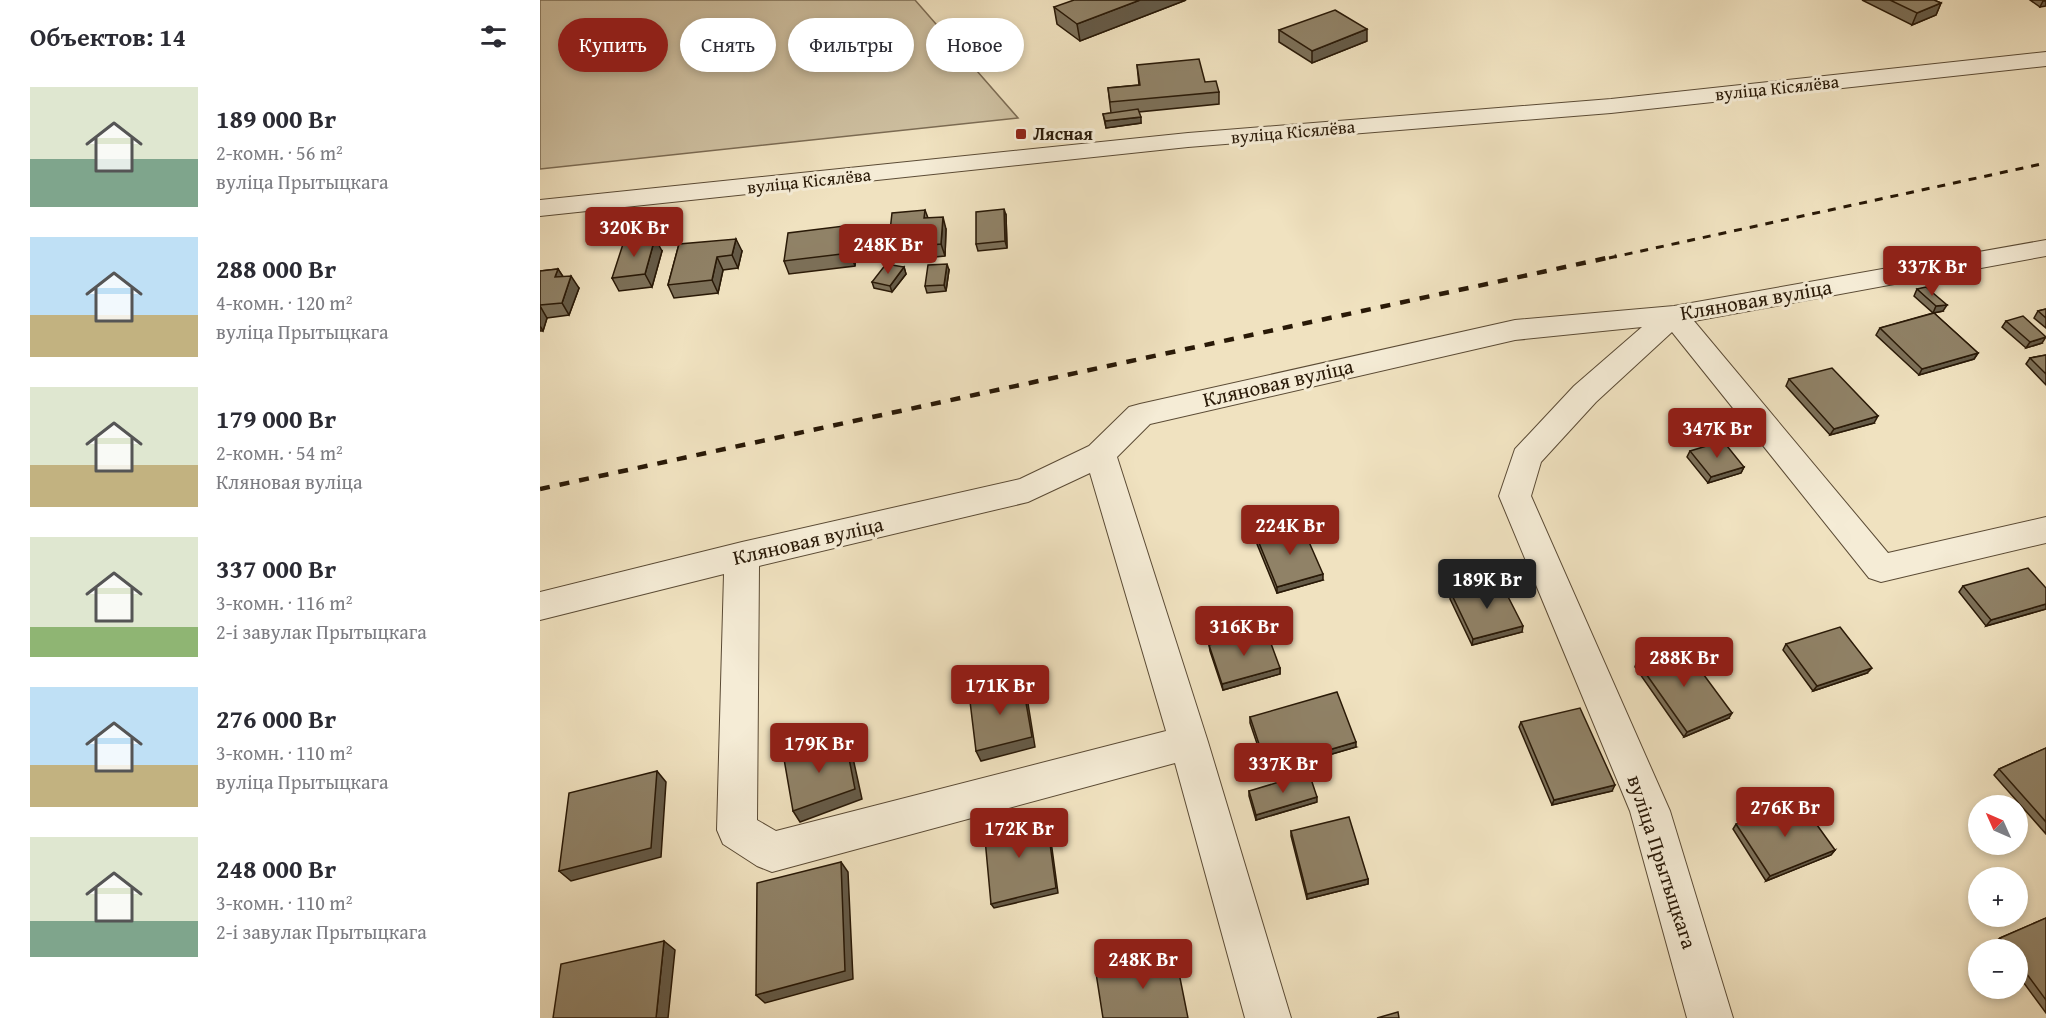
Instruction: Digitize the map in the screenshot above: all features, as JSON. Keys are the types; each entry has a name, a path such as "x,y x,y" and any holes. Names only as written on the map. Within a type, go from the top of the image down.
{"street":[{"name":"вуліца Кісялёва","path":"540,208 1188,140 1611,106 2046,59"},
{"name":"Кляновая вуліца","path":"540,606 742,556 1028,490 1100,454 1140,415 1515,330 1674,315 2046,248"},
{"path":"1674,315 1881,568 2046,530"},
{"name":"вуліца Прытыцкага","path":"1674,315 1585,394 1526,457 1515,496 1650,810 1710,1018"},
{"path":"1100,454 1189,742 1268,1018"},
{"path":"742,556 737,830 772,852 1189,742"}],"shaded area":[{"path":"540,0 915,0 931,18 926,18 926,72 978,72 1018,118 540,169"}],"building":[{"path":"1074,0 1140,0 1077,24 1054,7"},
{"path":"1890,0 1934,0 1941,3 1917,13"},
{"path":"1335,10 1367,29 1312,51 1279,30"},
{"path":"1199,59 1205,82 1216,81 1219,92 1110,102 1108,88 1140,85 1137,65"},
{"path":"1138,109 1141,117 1105,121 1103,114"},
{"path":"1004,209 1005,241 976,244 976,212"},
{"path":"925,210 924,218 943,217 941,244 888,249 892,213"},
{"path":"852,225 850,253 784,261 788,233"},
{"path":"655,238 645,274 612,278 624,241"},
{"path":"736,239 732,255 717,257 712,280 668,285 679,244"},
{"path":"886,264 904,267 890,286 872,282"},
{"path":"947,264 944,285 925,286 928,265"},
{"path":"558,269 555,277 571,276 562,303 540,305 540,271"},
{"path":"1926,287 1947,305 1936,306 1917,289"},
{"path":"2046,309 2046,318 2038,311"},
{"path":"1934,313 1978,353 1922,369 1880,328"},
{"path":"2023,316 2046,337 2030,342 2006,321"},
{"path":"2046,355 2046,374 2030,358"},
{"path":"1832,368 1878,416 1834,429 1789,379"},
{"path":"1723,441 1744,467 1711,477 1690,451"},
{"path":"1302,526 1323,574 1277,587 1257,538"},
{"path":"2028,568 2046,588 2046,604 1991,620 1963,586"},
{"path":"1500,581 1523,626 1473,639 1451,593"},
{"path":"1840,627 1872,668 1817,686 1786,644"},
{"path":"1266,630 1280,668 1222,684 1209,645"},
{"path":"1681,644 1732,713 1687,732 1637,661"},
{"path":"1022,680 1032,737 976,751 969,693"},
{"path":"1337,692 1356,742 1267,768 1250,717"},
{"path":"1580,708 1615,785 1554,800 1521,722"},
{"path":"845,738 855,789 793,811 784,759"},
{"path":"2046,748 2046,822 2028,802 2028,795 2022,795 1999,769"},
{"path":"657,771 651,848 559,871 569,793"},
{"path":"1309,773 1317,797 1256,815 1249,791"},
{"path":"1799,800 1835,850 1770,876 1736,824"},
{"path":"1046,814 1056,888 991,904 984,828"},
{"path":"1349,817 1368,879 1307,894 1291,831"},
{"path":"841,862 845,971 756,995 757,883"},
{"path":"2046,918 2046,1000 2028,976 2028,939 2000,938"},
{"path":"664,941 656,1018 553,1018 561,964"},
{"path":"1175,953 1188,1018 1103,1018 1096,973"},
{"path":"1398,1012 1399,1018 1377,1018"}],"railway":[{"path":"1609,258 2046,163"},
{"path":"540,489 1616,256"}],"place":[{"name":"Лясная","path":"1021,134"}]}
